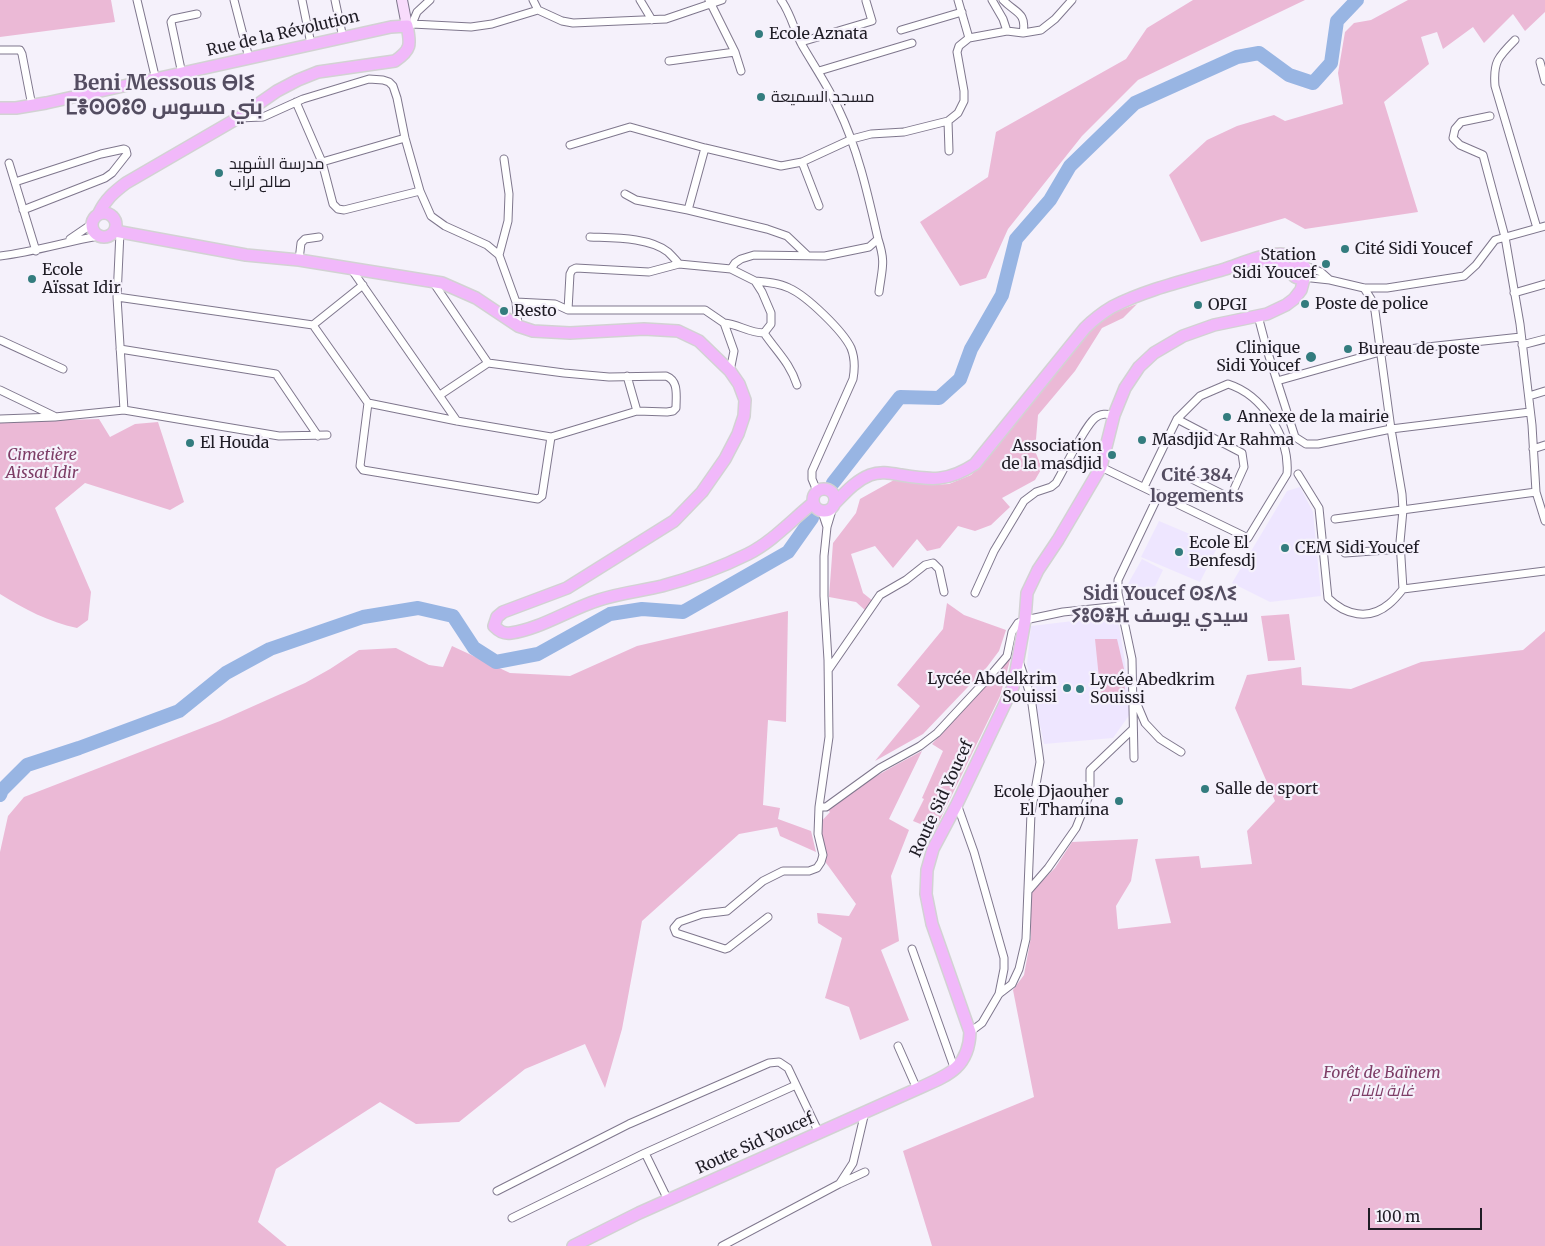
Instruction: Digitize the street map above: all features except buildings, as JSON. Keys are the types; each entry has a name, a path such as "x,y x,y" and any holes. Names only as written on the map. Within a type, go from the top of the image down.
{"main road":[{"path":"402,0 410,25 410,41 404,55 395,61 318,72 277,91 238,118 145,171 118,189 105,202 96,216 92,224 94,231 98,236 106,237 117,232 246,255 299,260 442,283 476,298 518,326 533,331 570,333 644,329 678,331 699,340 730,370 740,384 745,400 744,416 738,434 725,459 702,492 674,521 567,588 503,612 497,617 494,626 502,633 509,634 530,628 604,599 661,586 721,568 767,542 819,498 861,480"},
{"name":"Rue de la Révolution","path":"0,108 32,106 156,80 311,44 391,27 410,25"},
{"path":"117,232 114,207 118,189"},
{"path":"99,213 105,212 114,217"},
{"path":"819,498 824,512 834,506 849,489 871,474 880,472 927,479 941,479 964,471 982,456 1096,318 1112,307 1133,298 1270,255 1286,255 1294,258 1300,272"},
{"name":"Route Sid Youcef","path":"970,1032 932,924 926,894 927,870 934,849 1012,687 1025,620 1027,593 1101,467 1114,415 1129,381 1138,367 1154,353 1183,336 1200,329 1275,311 1286,305 1300,272"},
{"path":"819,498 834,494 834,506"},
{"path":"955,1070 965,1054 970,1041 970,1032"},
{"name":"Route Sid Youcef","path":"573,1246 668,1200 917,1089 955,1070"}],"street":[{"path":"137,0 156,80"},
{"path":"234,0 249,58"},
{"path":"302,0 311,44"},
{"path":"335,0 343,38"},
{"path":"430,0 417,12 410,25 471,27 492,24 538,10"},
{"path":"533,0 538,10 562,21 573,22 666,18 710,2 722,0"},
{"path":"640,0 652,20"},
{"path":"780,0 794,24 801,42 839,108 852,139 884,256 879,292"},
{"path":"958,0 969,38"},
{"path":"992,0 1003,19 1007,31"},
{"path":"1003,0 1018,11 1023,19 1025,25 1023,33"},
{"path":"570,145 630,127 705,148 781,166 802,162 852,139 871,134 904,132 948,121 958,113 964,101 957,52 959,46 969,38 1007,31 1023,33 1041,30 1056,19 1072,0"},
{"path":"801,42 872,21 866,1"},
{"path":"710,2 736,52 741,71"},
{"path":"901,30 962,12"},
{"path":"182,74 171,22 173,19 197,14"},
{"path":"1300,272 1364,288 1387,288 1464,276 1476,265 1495,240 1541,227 1495,86 1494,71 1498,57 1515,40"},
{"path":"819,71 912,43"},
{"path":"0,50 20,50 32,106"},
{"path":"669,61 736,52"},
{"path":"1540,62 1545,81"},
{"path":"238,118 263,117 296,102 369,79 383,80 393,86 420,191 430,216 437,222 487,245 499,255 516,302 518,326"},
{"path":"296,102 322,162 333,204 341,210 420,191"},
{"path":"1490,116 1461,122 1456,129 1454,138 1460,145 1483,155 1504,237 1522,341 1529,396 1536,492 1542,499 1545,522"},
{"path":"948,121 949,151"},
{"path":"322,162 405,138"},
{"path":"688,210 705,148"},
{"path":"15,182 101,154 126,150 127,154 112,173 105,178 23,210"},
{"path":"499,255 508,221 509,194 504,159"},
{"path":"802,162 819,206"},
{"path":"9,163 36,251"},
{"path":"626,194 636,200 767,229 787,236 807,255"},
{"path":"65,242 92,224"},
{"path":"117,232 117,297 124,410"},
{"path":"0,256 36,251 65,242 98,236"},
{"path":"299,260 301,243 305,239 319,237"},
{"path":"590,237 632,239 650,244 667,251 679,264"},
{"path":"731,269 735,262 754,255 825,256 869,246 878,239"},
{"path":"568,310 570,274 576,268 649,272 679,264 731,269 755,281 771,282 790,289 804,298 840,332 850,346 855,366 853,379 812,471 812,479 827,527"},
{"path":"352,270 457,421"},
{"path":"1300,272 1321,272 1330,280"},
{"path":"755,281 771,313 771,324 764,334"},
{"path":"433,282 488,363"},
{"path":"1514,293 1545,284"},
{"path":"117,297 313,325 363,286"},
{"path":"1364,288 1372,300 1375,311 1402,494 1403,510 1400,549 1403,589"},
{"path":"516,302 555,304 568,310 705,310 724,323 734,324 749,331 764,334 781,353 793,373 797,385"},
{"path":"1258,316 1296,437 1306,444 1318,444 1391,429 1530,412"},
{"path":"724,323 734,351 730,370"},
{"path":"313,325 368,403 360,466 364,470 538,498 542,496 551,437"},
{"path":"1277,381 1380,352 1545,339"},
{"path":"0,340 63,369"},
{"path":"120,349 276,374 318,436"},
{"path":"368,403 551,437 637,411 673,411 676,408 676,384 666,376 564,373 488,363 440,396"},
{"path":"627,376 637,411"},
{"path":"1101,467 1248,538 1287,474 1288,463 1275,424 1262,408 1241,388 1228,384 1200,396 1177,419 1144,487"},
{"path":"0,390 55,417"},
{"path":"1529,396 1545,391"},
{"path":"0,419 55,417 124,410 279,436 326,435"},
{"path":"975,593 994,551 1024,501 1036,492 1051,487 1056,483 1088,426 1096,417 1103,414 1114,415"},
{"path":"1177,419 1242,453 1244,467 1230,498 1192,479"},
{"path":"1532,449 1545,445"},
{"path":"1298,474 1319,508 1328,598 1336,607 1347,612 1364,614 1378,611 1389,604 1403,589 1545,571"},
{"path":"1335,519 1536,492"},
{"path":"1134,758 1132,659 1120,606 1118,580 1159,494"},
{"path":"768,917 725,949 676,933 674,928 679,922 702,914 727,911 763,881 783,872 808,871 817,868 821,862 823,855 818,834 819,807 829,737 824,556 827,527 834,506"},
{"path":"1345,553 1400,549"},
{"path":"828,670 880,595 906,580 925,564 933,563 939,569 944,592"},
{"path":"819,807 826,807 880,768 920,746 937,733 1007,656 1012,632 1018,623 1063,612 1120,606"},
{"path":"999,994 1012,984 1020,970 1026,939 1031,813 1040,762 1031,697 1018,660"},
{"path":"1132,694 1146,723 1160,739 1181,752"},
{"path":"1028,891 1048,868 1076,828 1090,793 1090,770 1133,729"},
{"path":"957,804 974,852 1004,958 1004,969 999,994 982,1023 970,1032"},
{"path":"912,949 955,1070"},
{"path":"898,1046 917,1089"},
{"path":"497,1191 629,1124 769,1063 779,1062 788,1068 819,1133"},
{"path":"512,1218 645,1153 796,1084"},
{"path":"839,1184 853,1163 865,1112"},
{"path":"645,1153 668,1200"},
{"path":"722,1246 865,1172"}],"shaded area":[{"name":"CEM Sidi Youcef","path":"1300,487 1313,512 1321,596 1270,602 1232,583 1287,491"},
{"name":"Ecole El Benfesdj","path":"1159,521 1218,546 1200,582 1141,557"},
{"path":"1142,559 1163,570 1148,601 1125,589"},
{"name":"Lycée Abedkrim Souissi","path":"1115,620 1119,625 1130,714 1113,738 1044,744 1027,664 1031,626 1073,621"}],"green space":[{"path":"0,0 111,0 115,22 0,37"},
{"path":"1193,0 1305,0 1138,80 1082,136 1008,229 986,278 960,286 920,222 988,177 996,132 1126,59 1147,28"},
{"path":"1408,0 1545,0 1545,12 1525,31 1513,14 1484,43 1473,27 1443,49 1437,32 1421,37 1429,64 1384,102 1418,212 1305,229 1285,218 1201,242 1169,175 1207,140 1237,126 1274,115 1285,121 1343,104 1338,73 1345,32 1354,23 1371,20"},
{"path":"1137,304 1123,318 1102,328 1075,371 1038,415 1035,451 1042,468 1035,480 1002,498 1010,507 991,525 975,531 958,526 940,548 927,551 917,539 893,568 875,546 851,554 863,593 873,601 866,611 856,602 829,597 833,543 856,513 860,499 894,480 930,485 949,484 971,475 994,451 1090,329 1112,313"},
{"name":"Cimetière Aissat Idir","path":"99,419 110,437 135,424 158,422 184,502 170,510 85,483 55,508 91,592 88,620 77,628 37,614 0,594 0,422"},
{"path":"947,603 964,615 1006,630 999,651 987,667 923,734 875,761 920,706 897,685 943,629"},
{"path":"788,611 786,722 768,720 763,805 780,808 778,819 811,831 816,852 780,836 777,827 739,834 642,921 622,1029 605,1088 585,1044 525,1069 459,1122 416,1124 380,1102 276,1169 258,1222 287,1246 0,1246 0,852 8,816 24,797 220,721 305,683 359,650 396,648 429,665 443,667 452,646 510,673 570,676 637,646"},
{"path":"1289,614 1295,660 1268,661 1261,616"},
{"name":"Forêt de Baïnem غابة باينام","path":"1545,631 1545,1246 932,1246 903,1151 1034,1097 1013,990 1024,975 1031,937 1031,892 1055,868 1072,842 1138,839 1131,881 1116,906 1118,929 1171,923 1155,859 1199,856 1201,868 1252,864 1247,831 1275,801 1235,708 1247,675 1301,667 1302,685 1351,689 1421,662 1523,650"},
{"path":"1015,633 1012,653 1000,696 935,830 913,821 943,751 932,744 1001,667"},
{"path":"1095,639 1117,639 1124,669 1125,696 1101,698"},
{"path":"922,751 889,819 909,830 891,876 899,941 881,950 909,1020 860,1040 849,1007 825,998 842,938 818,923 817,913 849,916 856,904 821,856 819,824 830,812 827,809 850,792"}],"waterway":[{"path":"833,483 900,397 939,398 960,379 971,349 1002,295 1016,239 1050,200 1070,166 1135,103 1237,57 1259,53 1289,75 1313,83 1331,63 1337,21 1357,0"},
{"path":"0,795 2,790 27,765 179,711 226,673 270,649 363,617 418,608 453,616 474,648 496,662 538,654 610,614 642,609 683,612 788,552 812,518"}],"place":[{"name":"Ecole Aznata","path":"759,34"},
{"name":"مسجد السميعة","path":"761,97"},
{"name":"مدرسة الشهيد صالح لراب","path":"219,173"},
{"name":"Cité Sidi Youcef","path":"1345,249"},
{"name":"Station Sidi Youcef","path":"1326,264"},
{"name":"Ecole Aïssat Idir","path":"32,279"},
{"name":"Poste de police","path":"1305,304"},
{"name":"OPGI","path":"1198,305"},
{"name":"Resto","path":"504,311"},
{"name":"Bureau de poste","path":"1348,349"},
{"name":"Clinique Sidi Youcef","path":"1311,357"},
{"name":"Annexe de la mairie","path":"1227,417"},
{"name":"Masdjid Ar Rahma","path":"1142,440"},
{"name":"El Houda","path":"190,443"},
{"name":"Association de la masdjid","path":"1112,455"},
{"name":"CEM Sidi Youcef","path":"1285,548"},
{"name":"Ecole El Benfesdj","path":"1179,552"},
{"name":"Lycée Abdelkrim Souissi","path":"1067,688"},
{"name":"Lycée Abedkrim Souissi","path":"1080,689"},
{"name":"Salle de sport","path":"1205,789"},
{"name":"Ecole Djaouher El Thamina","path":"1119,801"}],"district":[{"name":"Beni Messous ⴱⵏⵉ ⵎⴻⵙⵙⵓⵙ بني مسوس","path":"164,96"},
{"name":"Cité 384 logements","path":"1197,486"},
{"name":"Sidi Youcef ⵙⵉⴷⵉ ⵢⵓⵙⴻⴼ سيدي يوسف","path":"1160,606"}]}
